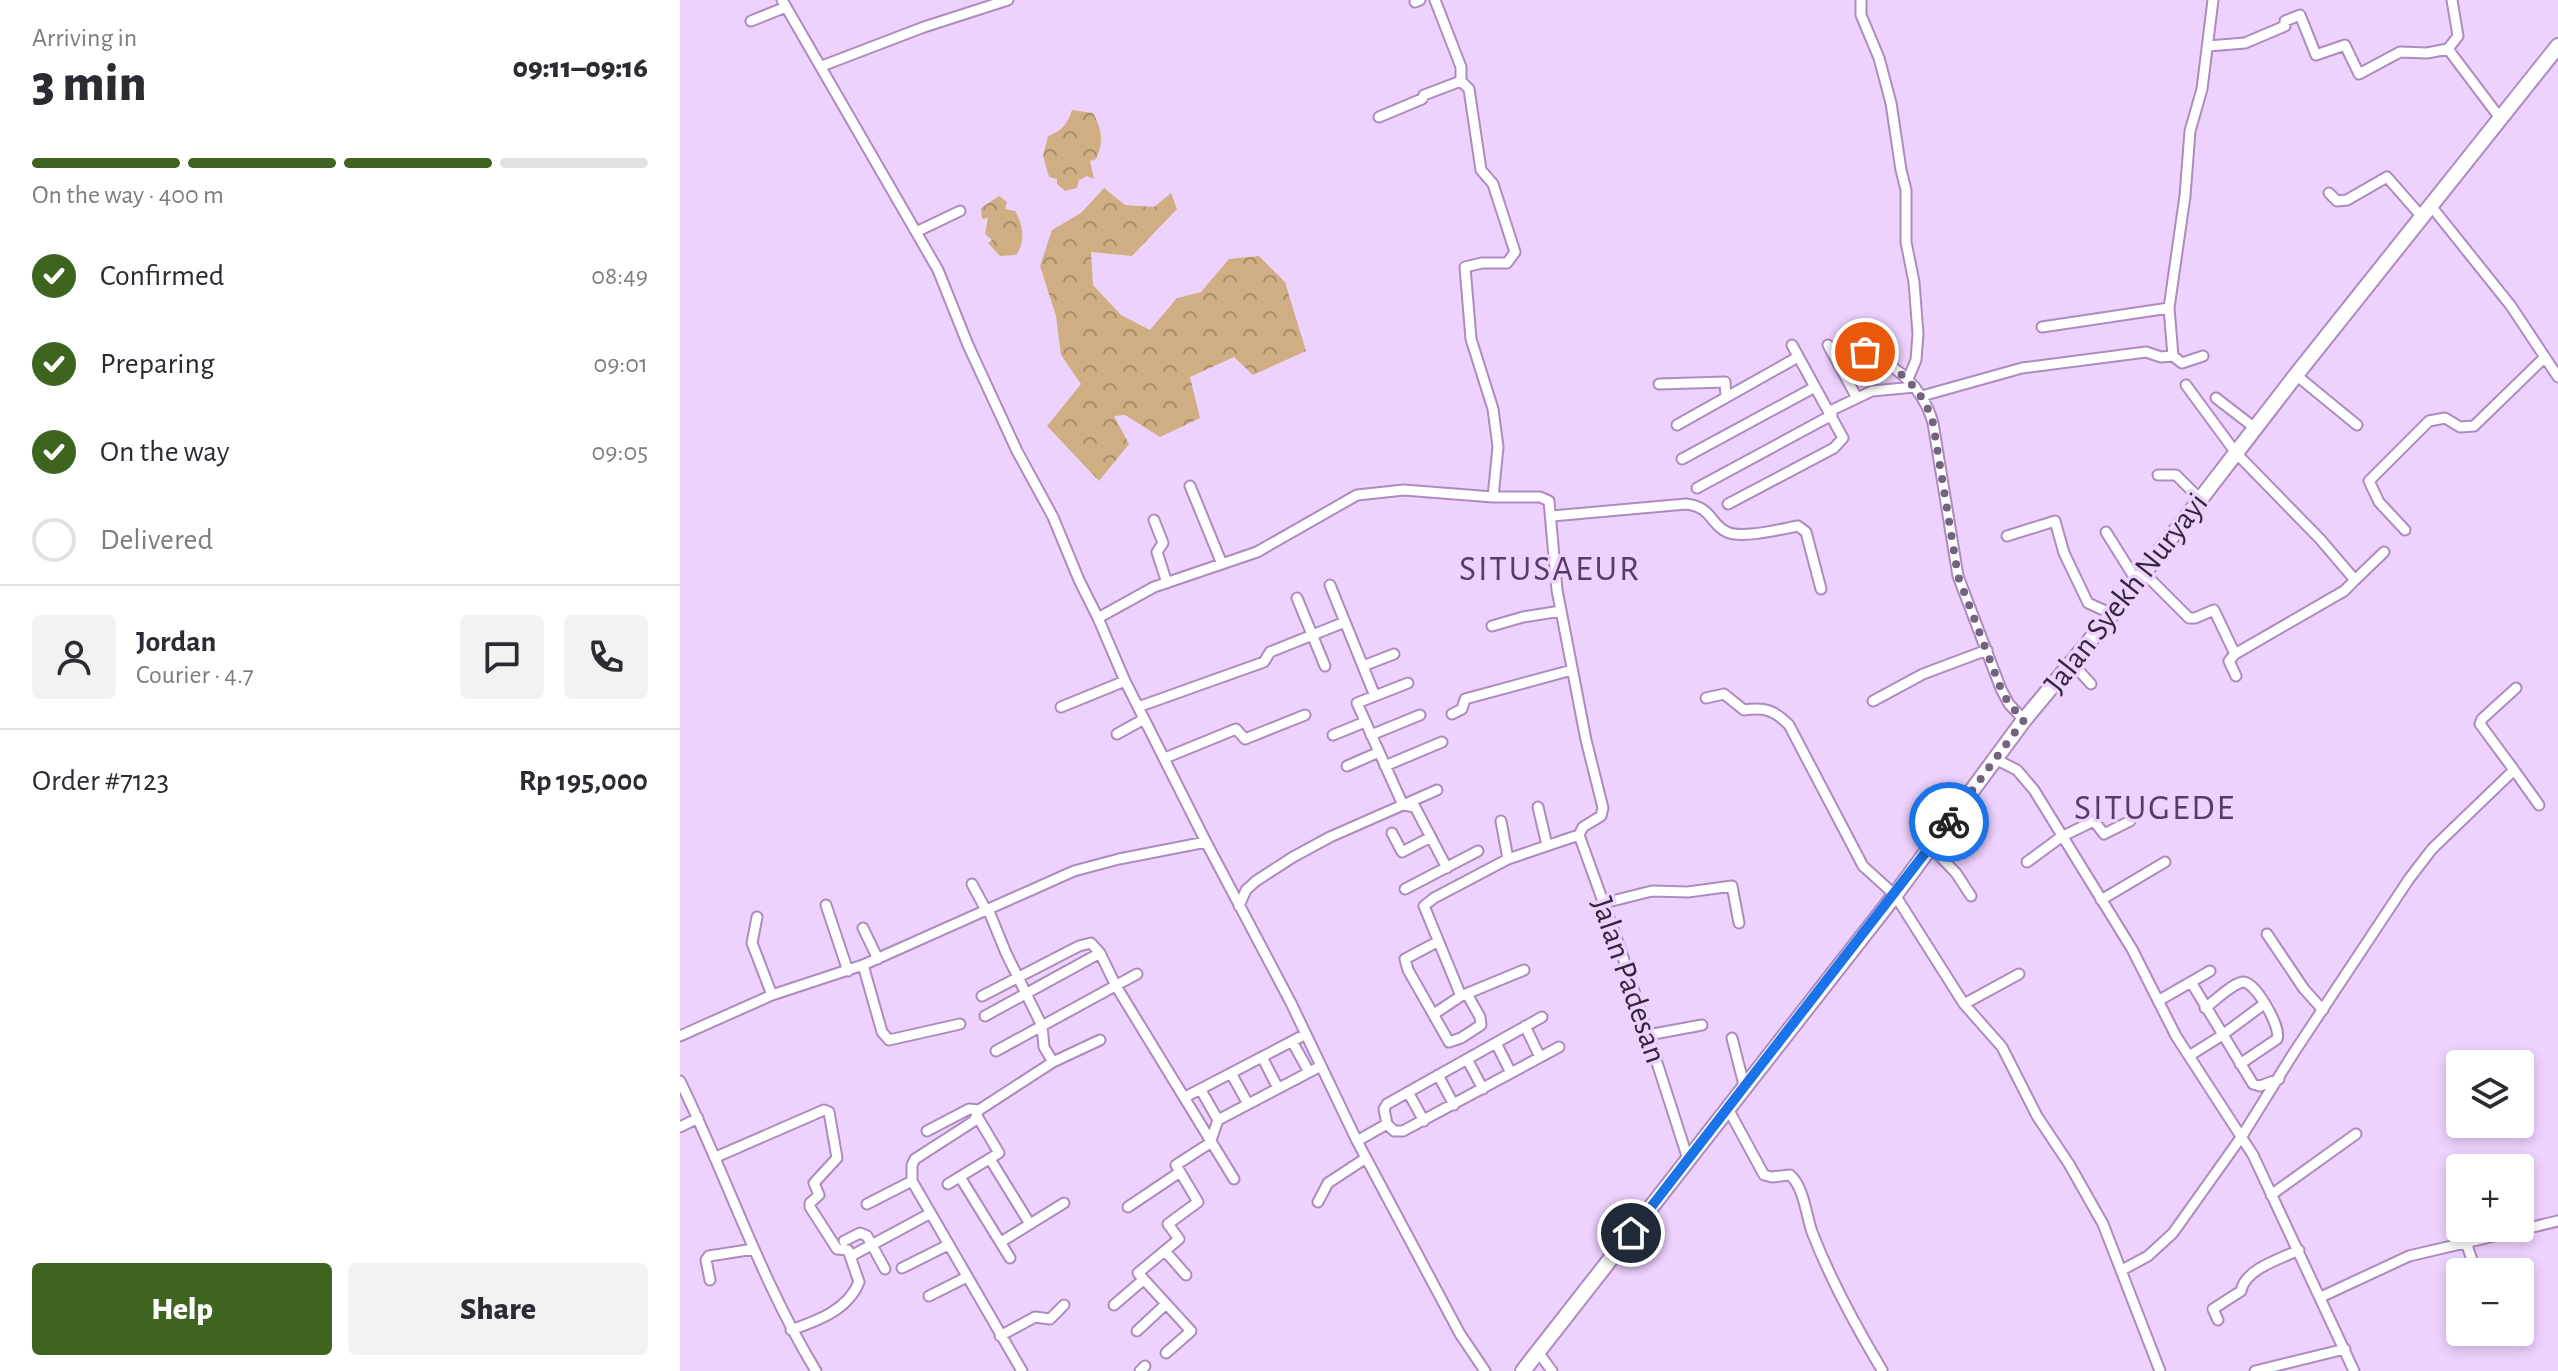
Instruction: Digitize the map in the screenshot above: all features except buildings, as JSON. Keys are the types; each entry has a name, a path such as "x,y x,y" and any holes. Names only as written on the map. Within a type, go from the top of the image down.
{"main road":[{"name":"Jalan Syekh Nuryayi","path":"1523,1371 1895,895 2024,720 2112,614 2199,498 2558,46"}],"street":[{"path":"822,66 990,3 1008,0"},
{"path":"1435,0 1461,67 1461,81 1469,89 1481,170 1493,183 1515,251 1507,263 1465,267 1471,339 1493,409 1497,438 1498,466 1493,497"},
{"path":"1861,0 1861,15 1886,84 1906,190 1906,242 1914,282 1918,334 1915,387"},
{"path":"2173,356 2169,308 2185,196 2190,131 2202,89 2213,0"},
{"path":"2208,46 2245,43 2285,26 2285,21 2300,15 2316,55 2345,45 2359,74 2400,52 2427,53 2448,49 2458,36 2452,0"},
{"path":"751,21 784,4 944,281 974,358 1017,451 1053,517 1125,681 1306,1034 1357,1141 1460,1334 1485,1371"},
{"path":"2448,49 2500,118"},
{"path":"1379,117 1461,81"},
{"path":"2329,193 2337,201 2347,200 2387,177 2426,211 2511,306 2558,377"},
{"path":"916,232 960,211"},
{"path":"2042,327 2169,308"},
{"path":"1728,504 1834,448 1843,438 1792,345"},
{"path":"1828,345 1857,398"},
{"path":"1847,348 1879,359 1915,387 1933,423 1958,576 2004,697 2024,720"},
{"path":"1697,488 1872,391 2146,352 2161,357 2173,356 2182,363 2203,356"},
{"path":"1677,425 1798,357"},
{"path":"2405,530 2379,502 2369,481 2429,421 2445,418 2460,427 2474,426 2545,357"},
{"path":"2296,375 2357,425"},
{"path":"1659,384 1725,382 1726,397"},
{"path":"2186,385 2236,453 2320,539 2355,580"},
{"path":"1682,459 1815,387"},
{"path":"2216,398 2255,428"},
{"path":"2211,420 2226,405"},
{"path":"2158,475 2176,475 2199,498"},
{"path":"1190,486 1222,564"},
{"path":"1098,618 1136,595 1257,552 1351,497 1365,493 1404,490 1544,498 1549,501 1561,611 1603,813 1583,827 1579,835 1508,859 1426,902 1423,909 1437,942 1464,995 1480,1017 1480,1027 1449,1042 1408,970 1405,959 1437,942"},
{"path":"1552,516 1686,504 1701,507 1723,530 1734,534 1798,526 1806,532 1821,589"},
{"path":"1154,520 1163,542 1157,552 1167,583"},
{"path":"2007,536 2055,521 2064,553 2088,603 2112,614"},
{"path":"2106,532 2139,576 2189,618 2214,610 2235,654"},
{"path":"2236,676 2229,661 2235,654 2344,591 2384,552"},
{"path":"1330,585 1375,696"},
{"path":"1297,598 1325,666"},
{"path":"1492,626 1561,611"},
{"path":"1138,707 1264,662 1270,652 1345,622"},
{"path":"1873,701 1923,674 1987,650"},
{"path":"1363,666 1394,654"},
{"path":"2072,663 2091,684"},
{"path":"1452,714 1462,709 1465,699 1572,670"},
{"path":"1061,707 1125,681"},
{"path":"1403,805 1357,703 1408,683"},
{"path":"2516,688 2480,724 2539,805"},
{"path":"1706,698 1724,694 1744,710 1765,708 1776,712 1789,725 1863,866 1895,895 1964,1004 2002,1047 2037,1116 2103,1224 2160,1371"},
{"path":"1165,758 1236,729 1245,739 1305,715"},
{"path":"1371,735 1420,715"},
{"path":"1117,734 1144,719"},
{"path":"1333,735 1365,722"},
{"path":"1385,766 1442,742"},
{"path":"1347,766 1379,752"},
{"path":"1997,760 2023,775 2132,949 2189,1056 2242,1136 2299,1250 2354,1371"},
{"path":"2122,1270 2139,1263 2173,1233 2242,1136 2432,849 2514,770"},
{"path":"1239,906 1246,890 1293,857 1330,837 1437,790"},
{"path":"1403,805 1415,807 1447,868"},
{"path":"1538,807 1547,845"},
{"path":"1501,821 1508,859"},
{"path":"2027,862 2061,837 2094,821 2104,834 2130,821"},
{"path":"1392,833 1402,852 1431,837"},
{"name":"Jalan Padesan","path":"1579,835 1688,1159"},
{"path":"680,1036 772,995 878,959 1096,864 1206,842"},
{"path":"1931,847 1956,873 1971,896"},
{"path":"1405,889 1478,851"},
{"path":"2101,900 2165,862"},
{"path":"972,884 987,909 1042,1026 1044,1047 1053,1062"},
{"path":"1604,903 1652,891 1688,892 1732,886 1739,923"},
{"path":"826,905 848,971"},
{"path":"757,917 752,943 772,995"},
{"path":"863,928 878,959"},
{"path":"2267,934 2304,989 2323,1010"},
{"path":"982,996 1091,943 1100,953 1116,986 1234,1179"},
{"path":"985,1016 1100,953"},
{"path":"863,965 882,1032 889,1040 960,1024"},
{"path":"1434,1014 1464,995 1524,970"},
{"path":"2158,1001 2210,971"},
{"path":"996,1051 1137,974"},
{"path":"1964,1004 2019,974"},
{"path":"2191,982 2221,1036 2255,1086 2279,1079"},
{"path":"2205,1008 2242,982 2252,986 2276,1023 2280,1035 2240,1064"},
{"path":"2189,1056 2264,1004"},
{"path":"1542,1017 1408,1092 1384,1109 1387,1124 1398,1132 1424,1121 1559,1047"},
{"path":"1648,1035 1702,1025"},
{"path":"1525,1026 1540,1057"},
{"path":"1189,1095 1306,1034"},
{"path":"1732,1038 1744,1085"},
{"path":"1022,1371 929,1214 912,1181 912,1165 915,1159 974,1121 978,1113 1053,1062 1100,1040"},
{"path":"1293,1043 1309,1072"},
{"path":"1496,1043 1511,1073"},
{"path":"1263,1059 1278,1088"},
{"path":"1467,1059 1483,1089"},
{"path":"1166,1353 1191,1331 1138,1273 1179,1239 1168,1224 1198,1202 1176,1165 1210,1143 1218,1120 1321,1066"},
{"path":"1232,1075 1248,1104"},
{"path":"1438,1075 1454,1105"},
{"path":"680,1081 791,1330 816,1371"},
{"path":"1202,1092 1218,1120"},
{"path":"1408,1092 1424,1121"},
{"path":"1727,1107 1764,1175 1790,1175 1797,1182 1826,1270 1882,1370"},
{"path":"927,1131 969,1109 978,1113 999,1153 948,1184"},
{"path":"716,1157 827,1111 837,1158 814,1183 819,1195 810,1205 837,1249 846,1248 859,1282 854,1293 834,1312 791,1330"},
{"path":"680,1127 698,1118"},
{"path":"1357,1141 1387,1124"},
{"path":"2271,1195 2356,1134"},
{"path":"1318,1202 1328,1183 1366,1158"},
{"path":"990,1159 1030,1224"},
{"path":"1128,1207 1180,1172"},
{"path":"960,1177 1010,1258"},
{"path":"867,1204 912,1181"},
{"path":"1001,1242 1064,1203"},
{"path":"851,1256 929,1214"},
{"path":"2534,1226 2558,1221"},
{"path":"844,1241 860,1233 867,1236 885,1269"},
{"path":"2321,1297 2394,1262 2466,1242 2471,1258"},
{"path":"902,1268 948,1245"},
{"path":"710,1280 706,1260 709,1256 754,1249"},
{"path":"2218,1320 2213,1309 2241,1291 2242,1283 2265,1266 2299,1250"},
{"path":"1165,1251 1186,1275"},
{"path":"929,1296 967,1277"},
{"path":"1114,1305 1143,1280"},
{"path":"1137,1331 1166,1304"},
{"path":"1000,1336 1035,1317 1050,1319 1064,1305"},
{"path":"2255,1371 2345,1349"},
{"path":"1538,1352 1552,1371"}],"green space":[{"path":"1072,110 1093,113 1101,141 1096,159 1090,161 1094,179 1087,176 1079,180 1077,188 1065,191 1057,184 1057,179 1049,177 1043,156 1048,136 1063,126"},
{"path":"1104,188 1125,205 1154,207 1171,193 1177,209 1132,256 1091,252 1093,285 1121,315 1150,330 1177,298 1201,292 1229,259 1259,256 1285,282 1306,351 1253,375 1234,357 1190,377 1200,418 1160,437 1125,415 1114,416 1129,444 1099,481 1047,426 1081,384 1061,355 1056,316 1040,266 1052,230 1081,213"},
{"path":"999,196 1007,202 1005,209 1015,211 1020,222 1022,239 1016,255 1000,256 988,243 992,240 985,234 988,218 982,219 981,208"}],"way so far":[{"path":"1865,352 1908,379 1925,401 1933,423 1958,576 2004,697 2024,720 1949,822"}],"district":[{"name":"SITUSAEUR","path":"1550,569"},
{"name":"SITUGEDE","path":"2155,808"}],"route":[{"path":"1631,1233 1949,822"}]}
